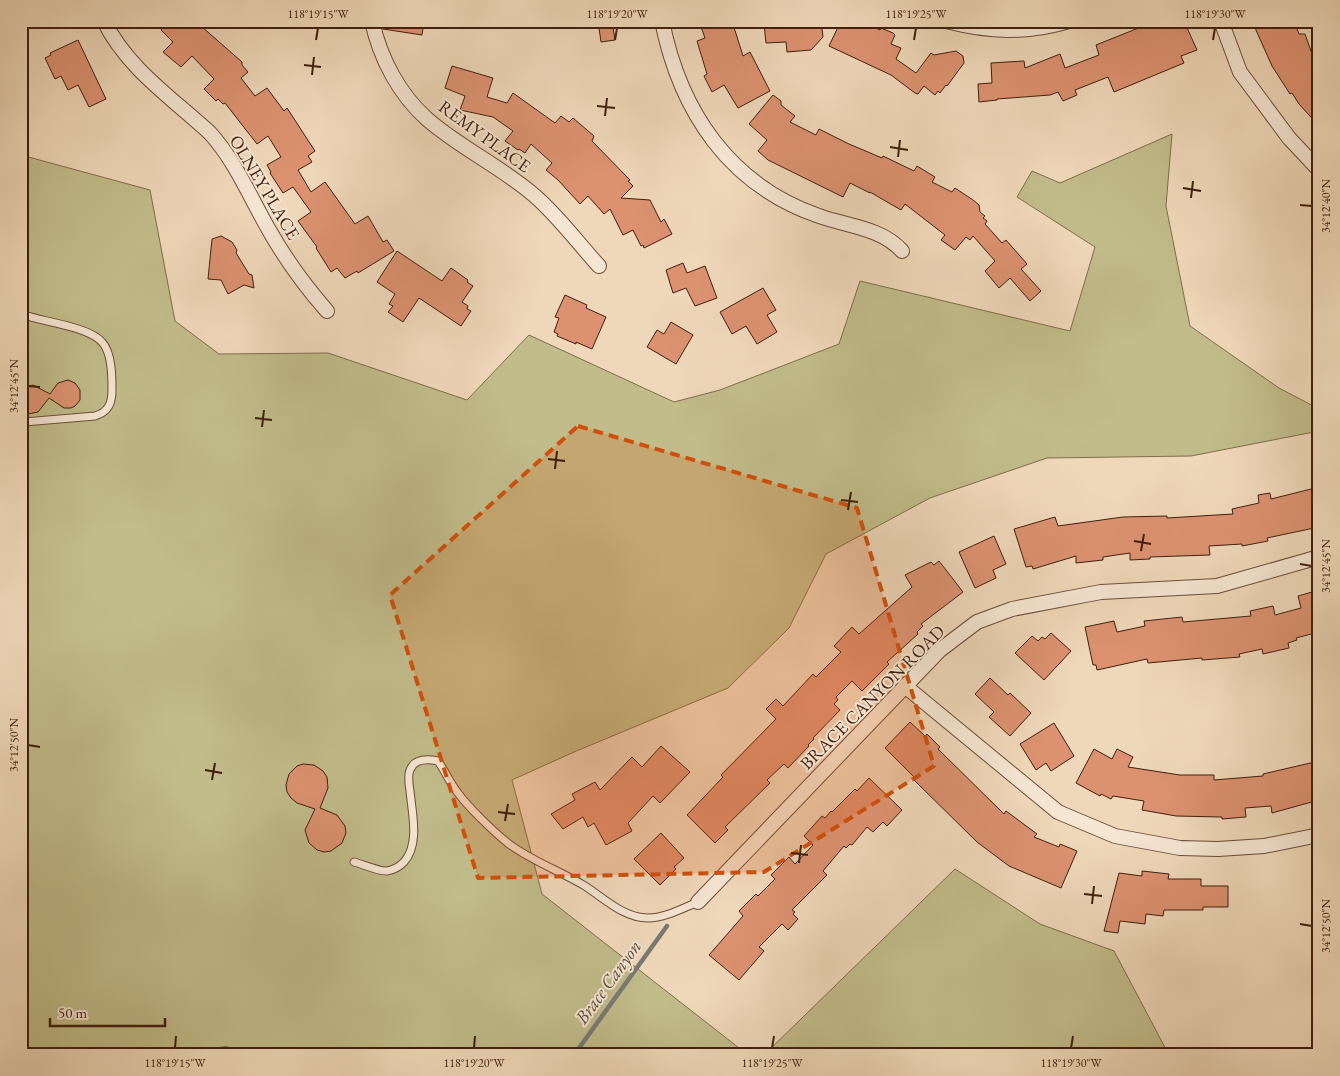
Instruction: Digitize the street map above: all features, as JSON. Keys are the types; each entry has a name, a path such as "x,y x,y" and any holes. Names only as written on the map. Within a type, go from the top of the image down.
{"street":[{"name":"OLNEY PLACE","path":"104,21 116,43 139,70 220,144 235,166 293,270 327,311"},
{"name":"REMY PLACE","path":"372,21 384,59 394,78 415,106 440,128 535,196 599,266"},
{"path":"662,21 674,70 691,107 713,139 738,167 752,180 782,200 816,216 877,233 888,238 902,251"},
{"path":"946,21 994,31 1044,28 1069,21"},
{"path":"1221,21 1240,72 1289,138 1319,170"},
{"name":"BRACE CANYON ROAD","path":"698,902 940,650 977,622 1012,609 1101,592 1217,586 1319,557"},
{"path":"905,686 1058,812 1115,836 1180,848 1218,850 1264,846 1319,835"}],"lane":[{"path":"21,314 91,334 102,342 108,355 112,400 104,414 24,422"},
{"path":"354,862 386,872 398,868 408,857 413,841 413,817 409,784 410,770 415,763 427,758 438,761 458,794 490,828 509,844 537,861 564,873 627,915 648,918 663,916 698,902"}],"highlighted area":[{"path":"578,426 857,508 934,766 764,872 478,878 390,595"}],"shaded area":[{"path":"1172,134 1166,206 1190,326 1279,388 1319,409 1319,431 1191,456 1047,458 930,498 826,554 789,628 728,688 512,780 542,894 748,1055 21,1055 21,155 150,190 175,321 219,354 328,353 467,400 529,335 674,402 720,390 839,344 860,281 1070,331 1095,247 1017,197 1032,171 1060,183"},
{"path":"955,869 1040,924 1114,951 1169,1055 764,1055"}],"building":[{"path":"169,21 201,21 201,26 242,62 242,65 248,72 241,78 255,96 267,88 284,111 287,108 315,151 308,156 312,162 298,170 311,192 325,182 355,224 368,216 383,242 387,240 394,251 358,273 357,271 345,278 337,268 331,272 317,247 298,221 311,212 293,187 283,193 270,173 267,165 281,157 268,136 257,144 225,103 223,104 218,99 216,101 204,89 214,79 192,56 181,67 163,52 173,42 161,30"},
{"path":"382,21 424,21 422,35 383,29"},
{"path":"598,21 612,21 615,40 601,42"},
{"path":"711,21 732,21 743,56 750,52 770,91 738,108 724,85 712,92 704,76 707,74 697,41 705,38 700,24"},
{"path":"783,21 821,21 823,37 811,50 787,52 786,42 766,43 764,24 781,23"},
{"path":"841,21 861,21 880,30 881,28 893,33 895,35 891,44 901,48 896,59 916,73 931,53 934,55 956,51 963,56 964,63 940,93 938,91 935,95 924,86 918,94 915,93 891,75 829,46"},
{"path":"1156,21 1184,21 1197,50 1181,56 1184,63 1114,92 1108,77 1075,90 1077,95 1063,101 1058,92 1050,95 979,102 978,84 992,83 991,63 1024,61 1025,68 1060,54 1065,68 1099,55 1096,45"},
{"path":"1252,21 1294,21 1299,34 1305,34 1311,51 1319,63 1319,126 1299,104 1292,93 1290,94 1272,66"},
{"path":"78,40 106,99 89,107 78,85 68,90 61,76 55,79 45,58 51,55 50,53"},
{"path":"452,66 493,78 487,97 507,103 513,93 555,123 561,116 569,122 573,118 594,136 592,141 630,180 628,181 633,186 621,198 650,200 661,222 664,219 672,234 644,248 643,245 641,246 633,230 623,235 610,209 604,214 588,196 580,204 546,170 552,163 531,144 525,153 518,150 505,141 513,131 493,117 460,110 465,96 445,88"},
{"path":"773,95 781,101 781,105 795,116 790,122 816,135 819,129 849,144 882,158 883,156 914,171 917,166 935,177 932,182 952,192 955,188 973,200 979,205 980,212 985,216 983,218 987,221 985,224 1002,243 1006,240 1027,264 1021,269 1041,291 1030,301 1010,278 999,288 985,271 995,261 973,236 970,240 966,237 955,250 941,240 945,235 905,204 901,210 850,183 843,197 768,160 758,151 767,140 749,124"},
{"path":"221,236 232,242 237,250 236,253 249,274 252,275 254,288 244,285 228,294 221,280 208,279 212,239"},
{"path":"397,251 442,281 451,268 468,280 467,282 473,286 462,302 471,311 461,326 419,298 403,322 388,312 393,306 389,304 395,294 377,282"},
{"path":"683,263 687,273 705,266 717,298 695,306 686,288 673,293 666,270"},
{"path":"763,288 776,310 767,315 777,332 757,344 746,326 732,334 720,312"},
{"path":"565,295 587,305 586,308 606,317 592,349 557,336 558,334 554,332 559,318 555,317"},
{"path":"671,322 693,335 676,364 647,347 657,330 664,334"},
{"path":"68,380 75,383 80,390 80,400 75,406 64,408 49,398 38,412 28,414 21,411 21,388 33,385 50,394 58,383"},
{"path":"1319,487 1319,527 1267,538 1268,541 1242,546 1242,544 1209,546 1210,555 1150,557 1150,559 1130,560 1130,553 1103,557 1103,560 1076,563 1076,556 1033,569 1032,566 1026,567 1014,529 1055,517 1058,526 1123,517 1167,516 1167,518 1233,514 1232,509 1259,503 1258,495 1270,493 1271,499"},
{"path":"994,536 1006,564 993,570 996,578 975,588 959,552"},
{"path":"939,561 963,592 921,624 923,626 917,632 918,634 887,662 889,664 862,691 852,681 836,697 838,700 834,704 840,710 788,768 784,764 767,780 770,783 725,827 728,830 715,843 687,815 723,777 721,775 776,719 766,709 776,699 783,706 813,674 816,677 841,652 834,646 852,627 859,634 912,587 905,575 931,562 934,565"},
{"path":"1319,590 1319,632 1296,638 1297,640 1288,643 1289,648 1263,654 1262,649 1239,654 1240,657 1202,660 1202,658 1148,663 1147,659 1097,670 1096,665 1093,665 1085,627 1114,621 1117,632 1145,626 1144,621 1182,617 1183,622 1251,616 1250,611 1273,606 1275,615 1301,608 1298,596"},
{"path":"1051,633 1071,651 1044,680 1015,653 1032,636 1038,641 1042,637 1045,639"},
{"path":"990,678 1008,695 1010,693 1031,713 1010,736 989,717 994,712 975,694"},
{"path":"910,722 925,736 927,734 940,747 938,749 1004,814 1006,811 1037,834 1034,837 1059,847 1060,844 1077,851 1061,888 1009,866 977,842 914,780 916,779 885,748"},
{"path":"1054,723 1074,756 1051,771 1046,763 1036,770 1020,744"},
{"path":"661,746 690,772 660,803 653,796 628,823 632,831 606,845 594,823 588,827 583,817 563,829 551,814 575,800 572,794 595,782 600,790 632,757 642,767"},
{"path":"1094,749 1112,759 1117,749 1133,757 1128,767 1180,775 1214,775 1214,780 1263,776 1263,774 1319,761 1319,800 1272,813 1271,806 1245,808 1246,817 1222,819 1222,817 1176,816 1142,810 1144,801 1113,796 1111,799 1101,794 1100,796 1076,783"},
{"path":"303,764 314,765 323,771 327,777 328,788 320,808 337,815 345,826 346,833 342,843 331,851 317,850 309,843 305,830 315,809 297,803 287,792 286,785 289,774 297,766"},
{"path":"869,778 902,810 887,826 883,822 873,832 867,827 852,845 850,844 846,848 844,846 823,871 827,875 792,910 798,919 788,930 782,924 759,947 764,951 739,980 709,955 743,916 739,911 775,879 771,875 789,857 795,864 813,845 804,836 822,816 825,818 855,789 857,791"},
{"path":"661,833 684,858 660,885 634,859"},
{"path":"1142,871 1169,874 1168,879 1201,879 1201,886 1228,886 1228,907 1203,907 1203,910 1164,910 1163,916 1146,914 1145,924 1120,921 1118,933 1104,931 1119,873 1142,876"}],"waterway":[{"name":"Brace Canyon","path":"574,1055 667,926"},
{"name":"Brace Canyon","path":"196,1055 226,1048 238,1055"}]}
